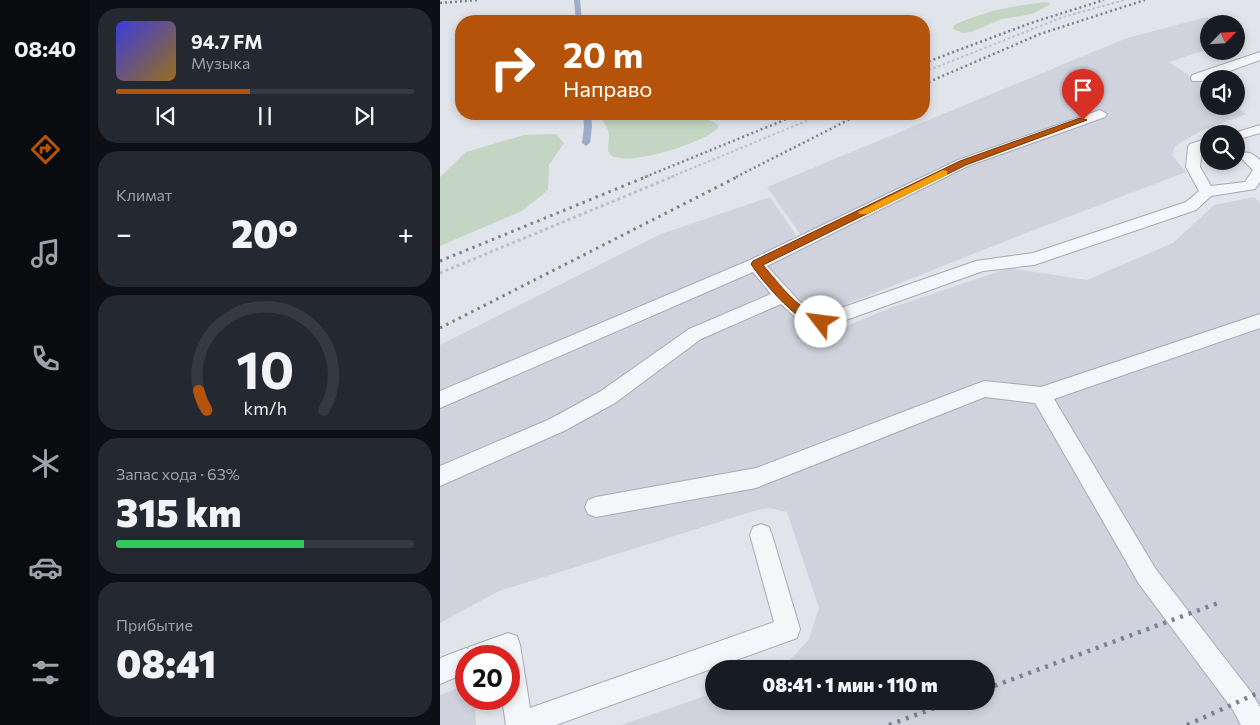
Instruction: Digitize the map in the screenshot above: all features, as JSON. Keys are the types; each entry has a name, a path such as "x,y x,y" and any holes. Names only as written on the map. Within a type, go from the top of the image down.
{"lane":[{"path":"1197,78 1260,56"},
{"path":"440,400 756,264 963,163 1100,114"},
{"path":"1245,133 1260,129"},
{"path":"1200,145 1195,147 1193,167 1207,192"},
{"path":"756,264 783,296 812,320 821,322 982,265 1034,259 1184,209 1196,203 1207,192 1255,189 1260,169 1246,156"},
{"path":"440,476 557,425 608,397 694,334 783,296"},
{"path":"596,507 756,478 984,389 1041,395 1260,321"},
{"path":"1041,395 1147,576 1242,701 1256,725"},
{"path":"517,710 519,725 788,628 761,534"},
{"path":"440,671 455,665"}],"path":[{"path":"930,70 1063,18 1124,0"},
{"path":"440,273 809,120"}],"shaded area":[{"path":"1200,19 1200,52 1169,62 1200,83 1200,115 1243,115 1217,125 1200,125 1200,132 1175,146 1172,155 1186,172 822,314 833,332 882,311 1009,268 1087,280 1173,243 1214,205 1254,197 1260,203 1260,725 621,725 705,696 705,710 995,710 995,660 790,660 809,639 819,608 787,512 770,508 757,510 499,591 440,623 440,345 661,234 770,197 796,235 791,238 801,235 767,187 1127,38"},
{"path":"455,689 455,710 475,710 476,725 440,725 440,695"}],"green space":[{"path":"1046,2 1051,4 1032,14 1002,19 971,32 963,33 953,29 954,25 988,12"},
{"path":"602,120 708,120 718,125 718,128 698,140 667,151 635,158 621,158 612,156 609,152 608,131"},
{"path":"556,134 564,143 549,165 548,190 522,211 440,246 440,177 466,152 524,135"}],"waterway":[{"path":"577,0 578,15"},
{"path":"586,143 587,120"}],"railway":[{"path":"440,3 479,0"},
{"path":"930,61 1031,23 1104,0"},
{"path":"930,81 1040,34 1145,0"},
{"path":"645,177 784,120"},
{"path":"736,177 848,120"},
{"path":"440,261 648,176"},
{"path":"440,328 739,176"},
{"path":"995,686 1218,603"},
{"path":"1187,725 1260,692"},
{"path":"889,725 929,710"}],"slow traffic":[{"path":"863,212 943,173"}],"route":[{"path":"821,322 812,320 783,296 756,264 963,163 1083,120"}]}
